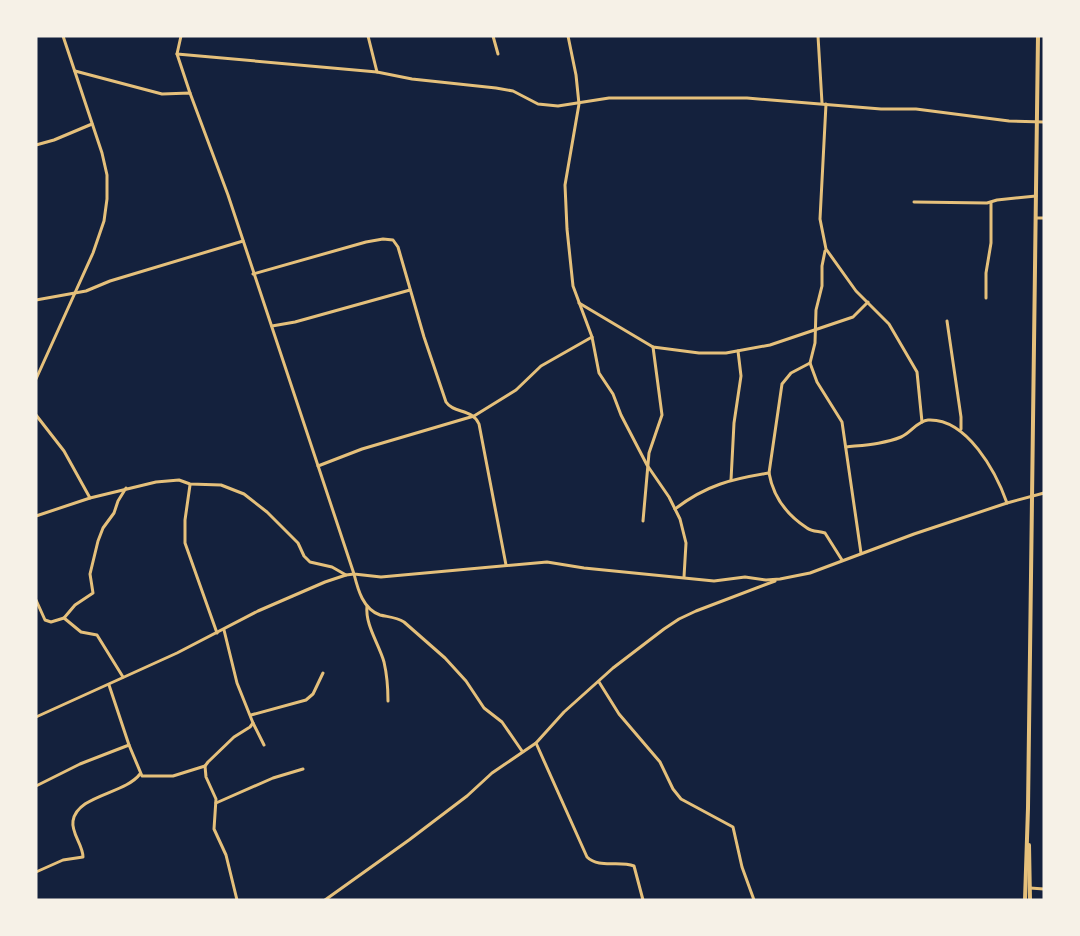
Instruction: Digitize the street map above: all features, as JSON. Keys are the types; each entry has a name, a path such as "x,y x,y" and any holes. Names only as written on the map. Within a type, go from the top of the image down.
{"street":[{"path":"36,379 98,240 107,199 107,175 63,36"},
{"path":"181,36 177,54 228,195 362,599 367,606 379,614 404,622 445,658 466,681 484,708 502,722 522,751"},
{"path":"368,36 377,72"},
{"path":"494,36 498,54"},
{"path":"568,36 579,104 566,184 570,260 578,302 592,337 599,373 613,394 621,416 682,525 686,543 684,577"},
{"path":"818,36 824,104 820,219 826,249 849,283 889,324 917,372 922,422"},
{"path":"1030,900 1028,808 1038,36"},
{"path":"177,54 377,72 412,79 513,91 544,105 579,104 617,98 640,100 747,98 880,109 916,109 1009,121 1044,122"},
{"path":"75,71 162,94 190,93"},
{"path":"36,144 54,140 92,123"},
{"path":"914,202 991,203 997,200 1036,196"},
{"path":"986,298 986,273 991,243 991,203"},
{"path":"1036,218 1044,218"},
{"path":"253,274 366,242 390,238 398,247 446,402 452,408 474,416 479,424 506,565"},
{"path":"36,300 49,296 74,294 243,241"},
{"path":"826,249 810,363 817,382 841,418 861,553"},
{"path":"272,326 296,322 410,290"},
{"path":"578,302 653,347 699,353 759,348 853,317 868,303"},
{"path":"947,321 961,429"},
{"path":"318,466 362,449 474,416 516,390 541,366 592,337"},
{"path":"643,521 647,465 662,415 653,347"},
{"path":"731,480 734,423 741,376 738,351"},
{"path":"810,363 791,373 782,384 769,473 778,500 806,528 825,533 843,561"},
{"path":"36,415 67,457 90,498"},
{"path":"846,447 899,438 922,422 942,422 961,429 996,473 1007,503"},
{"path":"675,509 710,488 731,480 769,473"},
{"path":"36,516 126,488 173,480 190,484 221,485 244,494 277,521 298,543 304,556 310,562 332,567 346,574"},
{"path":"190,484 185,520 185,543 217,633"},
{"path":"36,600 45,620 51,621 64,618 75,605 93,593 90,574 98,541 126,488"},
{"path":"36,717 109,685 224,630 258,611 346,574 381,577 554,562 584,568 714,581 745,578 780,579 810,573 1007,503 1044,493"},
{"path":"325,900 410,840 522,751 536,743 564,712 613,668 679,619 780,579"},
{"path":"367,606 367,618 384,662 388,682 388,701"},
{"path":"64,618 81,632 97,635 123,677"},
{"path":"224,630 237,682 264,745"},
{"path":"251,715 306,700 312,694 323,673"},
{"path":"599,682 620,714 660,762 673,789 681,799 733,827 742,867 754,900"},
{"path":"109,685 140,774 146,777 173,776 205,766 234,737 253,723"},
{"path":"536,743 587,857 596,863 626,863 634,866 643,900"},
{"path":"36,786 80,764 129,745"},
{"path":"205,766 206,777 215,796 214,829 226,855 237,900"},
{"path":"216,803 273,778 303,769"},
{"path":"36,872 63,860 83,856 73,820 82,806 133,781 140,774"},
{"path":"1028,888 1044,889"},
{"path":"1025,900 1028,888"}]}
